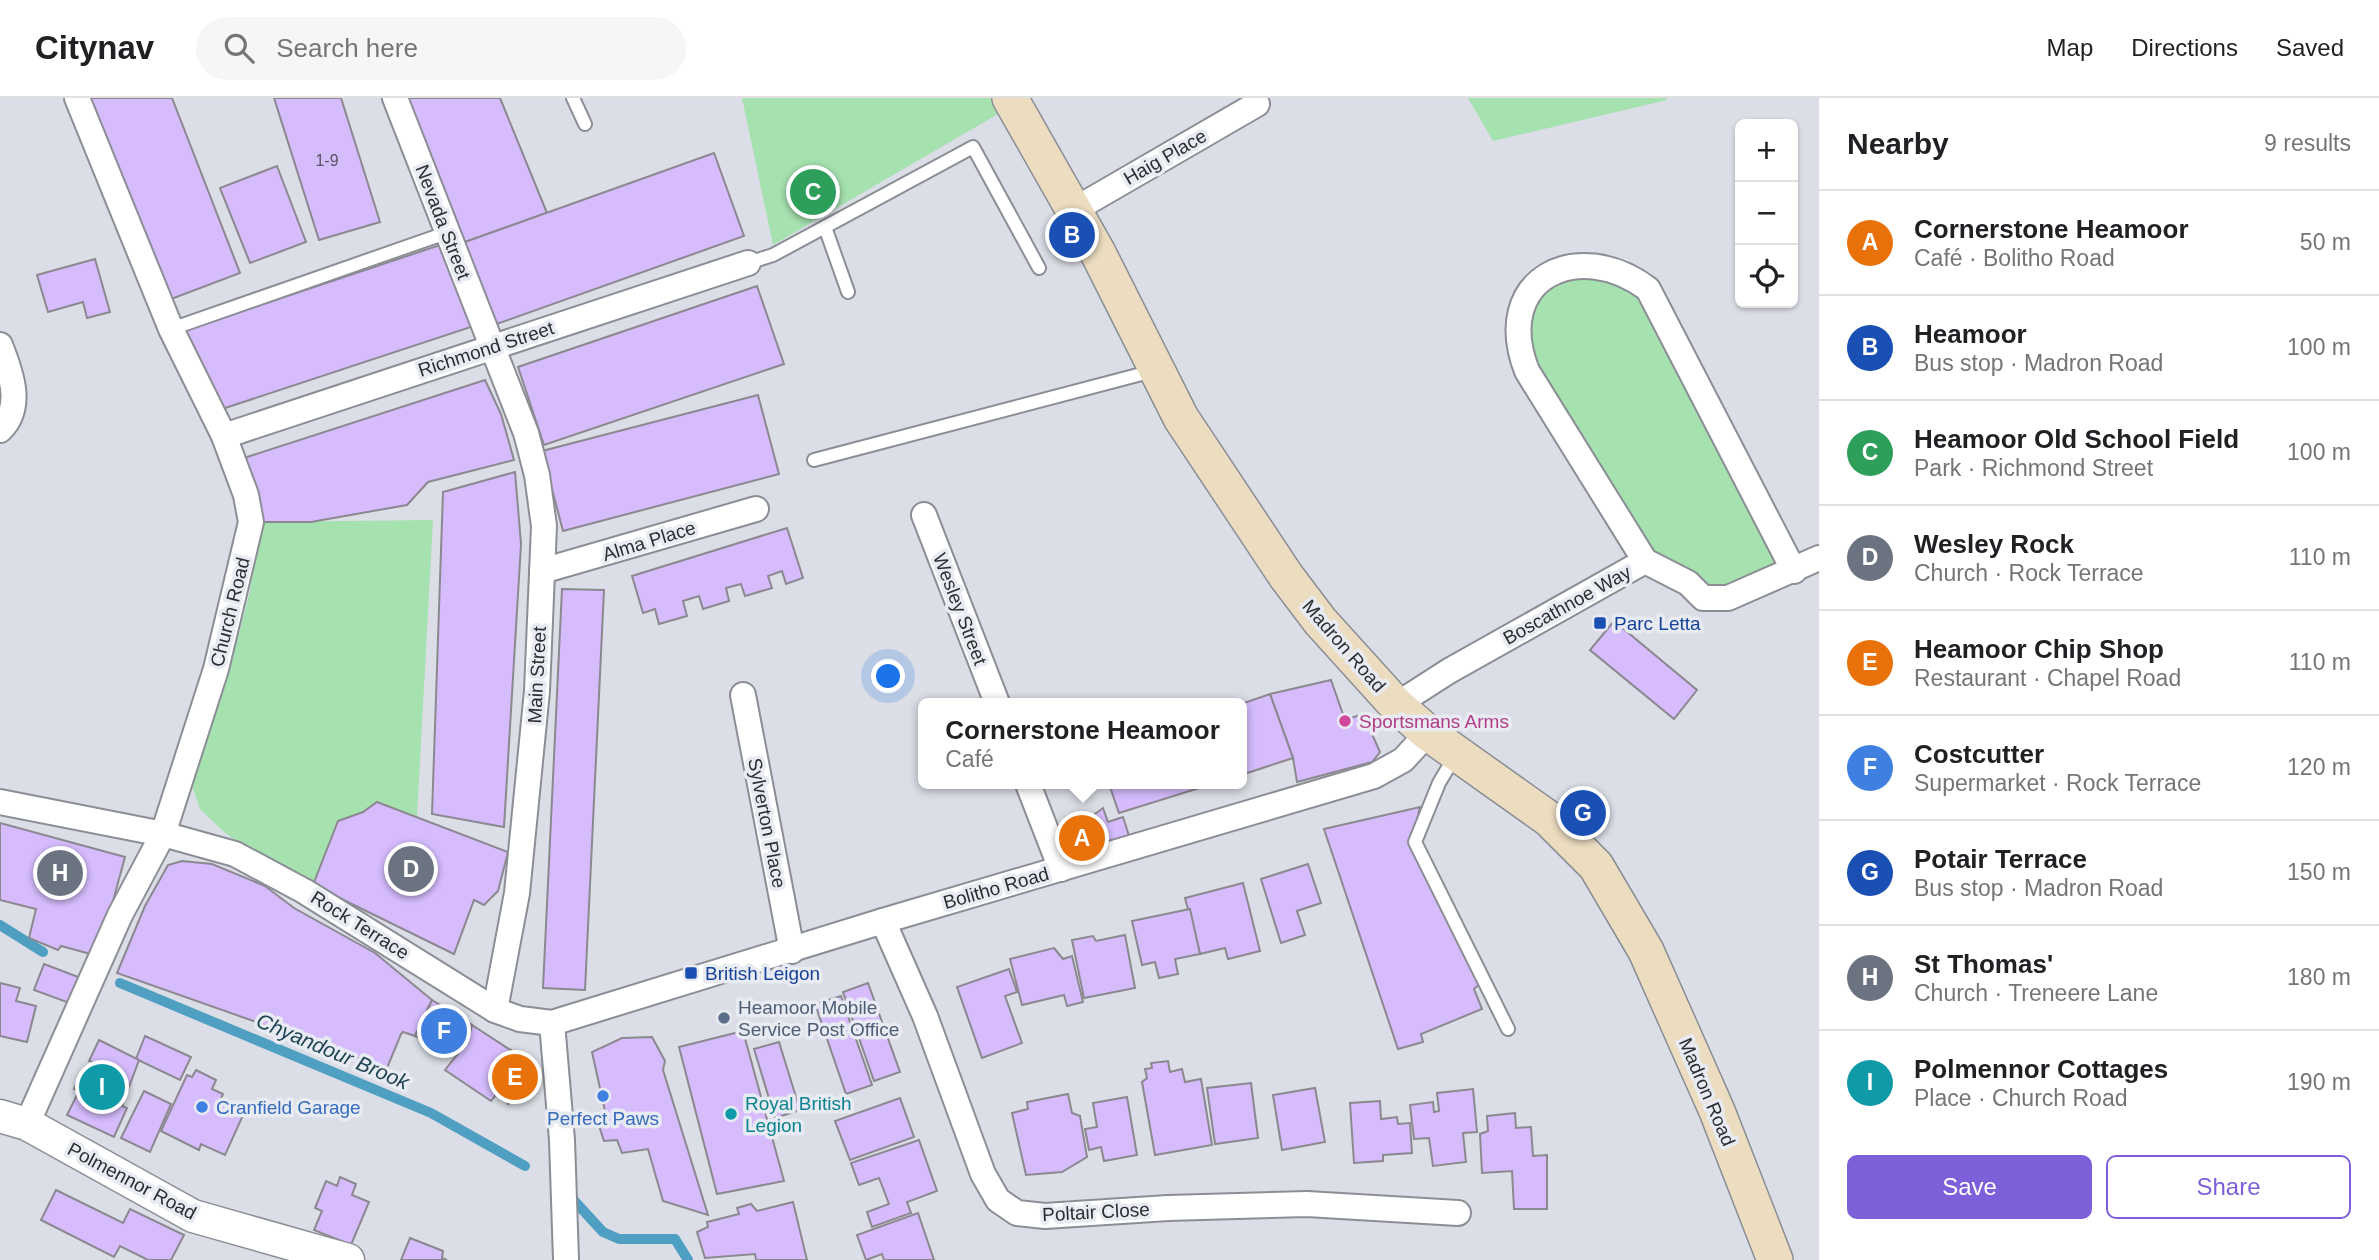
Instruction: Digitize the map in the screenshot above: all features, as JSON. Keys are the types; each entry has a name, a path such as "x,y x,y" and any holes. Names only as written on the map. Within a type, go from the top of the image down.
{"main road":[{"name":"Madron Road","path":"1010,98 1074,210 1181,418 1286,576 1320,621 1396,705 1428,733 1549,819 1596,866 1646,951 1717,1111 1775,1260"}],"street":[{"name":"Church Road","path":"14,1120 163,834 216,669 251,522 246,495 224,436 171,329 77,98"},
{"name":"Nevada Street","path":"395,98 491,346"},
{"name":"Haig Place","path":"1074,210 1257,104"},
{"name":"Richmond Street","path":"224,436 748,263"},
{"path":"1645,561 1527,371 1521,355 1517,334 1525,298 1538,282 1572,266 1611,268 1631,276 1648,289 1794,570"},
{"path":"0,345 14,393 11,420 0,430"},
{"name":"Main Street","path":"491,346 526,433 537,475 544,526 537,691 517,893 495,1010"},
{"name":"Alma Place","path":"542,571 756,509"},
{"name":"Wesley Street","path":"924,514 995,698"},
{"name":"Boscathnoe Way","path":"1396,705 1449,671 1645,561 1688,583 1703,598 1728,598 1819,558"},
{"name":"Sylverton Place","path":"743,695 792,951"},
{"name":"Bolitho Road","path":"552,1023 883,921 1374,776 1403,760 1428,733"},
{"path":"1030,789 1061,869"},
{"name":"Rock Terrace","path":"0,802 163,834 235,854 264,867 495,1010 520,1019 552,1023"},
{"name":"Poltair Close","path":"883,921 925,1016 983,1174 998,1199 1017,1213 1045,1216 1168,1208 1307,1204 1458,1213"},
{"path":"552,1023 562,1140 566,1260"},
{"name":"Polmennor Road","path":"14,1120 193,1216 348,1260"}],"lane":[{"path":"573,98 585,124"},
{"path":"748,263 773,256 973,146 1039,268"},
{"path":"825,227 848,292"},
{"path":"171,329 446,233"},
{"path":"814,460 1157,370"},
{"path":"1457,752 1439,783 1415,842 1508,1029"}],"green space":[{"path":"742,98 990,98 998,114 773,245"},
{"path":"1468,98 1666,98 1667,100 1493,141"},
{"path":"1555,272 1631,276 1794,571 1728,598 1645,561 1527,371 1519,315"},
{"path":"433,520 417,817 377,802 363,812 338,821 313,885 246,848 224,832 200,809 192,786 230,668 250,591 260,522"}],"building":[{"path":"87,98 172,98 240,273 166,301"},
{"path":"274,98 341,98 380,222 319,240"},
{"path":"408,98 500,98 547,213 465,242"},
{"path":"714,153 744,236 494,325 465,242"},
{"path":"277,166 306,242 250,263 220,188"},
{"path":"440,245 471,327 216,411 183,331"},
{"path":"95,259 110,312 87,318 83,302 48,312 37,275"},
{"path":"757,286 784,364 544,445 518,367"},
{"path":"485,380 501,414 514,460 428,482 407,505 311,522 260,522 241,459"},
{"path":"758,395 779,474 563,531 542,451"},
{"path":"515,472 521,544 504,827 432,814 443,492"},
{"path":"787,528 803,578 786,584 782,571 768,576 772,588 745,596 741,584 726,588 729,601 703,609 699,596 683,601 687,616 659,624 655,609 643,613 632,576"},
{"path":"562,589 604,590 585,990 543,988"},
{"path":"1614,621 1697,690 1674,719 1590,650"},
{"name":"Sportsmans Arms","path":"1331,680 1345,720 1363,714 1380,752 1372,762 1297,782 1293,758 1270,694"},
{"path":"1270,694 1293,758 1247,773 1247,702"},
{"path":"1111,789 1196,789 1119,813"},
{"path":"377,802 508,852 498,891 484,905 474,900 454,954 313,885 338,821 363,812"},
{"path":"1420,807 1411,847 1481,983 1474,989 1482,1009 1421,1034 1423,1042 1398,1049 1324,829"},
{"path":"1103,808 1108,822 1123,817 1130,839 1100,848 1091,817"},
{"path":"1091,817 1100,848 1076,851 1071,847 1063,828"},
{"path":"0,823 125,857 98,956 61,946 58,950 29,938 36,909 0,900"},
{"path":"182,861 212,864 265,886 294,908 375,953 432,1000 415,1036 403,1032 401,1034 387,1068 117,973 145,906 168,865"},
{"path":"1308,864 1321,903 1297,911 1305,935 1281,943 1261,879"},
{"path":"1243,883 1260,951 1228,959 1225,948 1200,954 1185,898"},
{"path":"1190,909 1200,954 1175,959 1178,974 1159,978 1155,962 1142,965 1132,921"},
{"path":"1125,935 1135,988 1084,998 1072,940 1093,936 1096,941"},
{"path":"1054,948 1063,959 1072,956 1083,1002 1067,1006 1064,995 1022,1005 1010,959"},
{"path":"44,964 81,978 72,1004 34,990"},
{"path":"1009,969 1017,992 1005,996 1022,1043 982,1058 957,987"},
{"path":"0,983 20,988 16,1001 36,1006 27,1042 0,1036"},
{"path":"868,983 900,1072 874,1081 843,992"},
{"path":"841,996 872,1085 846,1094 815,1004"},
{"path":"432,1000 472,1025 468,1041 456,1054 415,1036"},
{"path":"472,1025 512,1051 510,1066 500,1074 499,1091 491,1101 445,1070 468,1041"},
{"name":"Royal British Legion","path":"743,1031 784,1181 717,1194 679,1047"},
{"path":"145,1036 191,1057 180,1080 136,1059"},
{"path":"652,1037 665,1061 663,1070 708,1215 663,1201 648,1149 622,1153 617,1140 604,1141 598,1123 607,1120 592,1052 622,1038"},
{"path":"99,1040 139,1060 122,1106 127,1108 114,1137 67,1115 79,1091 74,1089 77,1082 84,1086 95,1063 89,1061"},
{"path":"779,1042 800,1110 775,1118 754,1049"},
{"path":"512,1051 534,1085 529,1097 508,1104 500,1074 510,1066"},
{"path":"1168,1061 1170,1072 1182,1069 1185,1082 1201,1079 1212,1145 1155,1155 1142,1082 1147,1078 1145,1069 1152,1068 1151,1063"},
{"name":"Cranfield Garage","path":"196,1070 216,1080 212,1089 223,1094 220,1101 244,1113 225,1155 201,1144 199,1150 161,1131 187,1075 192,1077"},
{"path":"1251,1083 1258,1138 1215,1144 1207,1088"},
{"path":"1315,1088 1325,1142 1282,1150 1273,1095"},
{"path":"1473,1089 1477,1132 1463,1133 1466,1162 1433,1166 1429,1138 1414,1139 1410,1105 1433,1102 1434,1112 1439,1111 1437,1093"},
{"path":"144,1091 171,1104 150,1152 121,1138"},
{"path":"1068,1094 1072,1113 1080,1116 1087,1157 1062,1172 1026,1175 1012,1113 1028,1109 1027,1102"},
{"path":"1127,1097 1137,1155 1104,1161 1101,1147 1089,1150 1085,1129 1097,1127 1093,1103"},
{"path":"900,1098 914,1137 850,1160 835,1121"},
{"path":"1380,1101 1381,1119 1397,1117 1398,1124 1410,1123 1412,1153 1383,1155 1383,1161 1354,1163 1350,1103"},
{"path":"1515,1113 1516,1128 1531,1127 1533,1156 1547,1155 1547,1209 1514,1209 1512,1171 1482,1173 1480,1134 1488,1131 1487,1116"},
{"path":"919,1140 937,1191 907,1202 911,1213 872,1227 867,1212 889,1204 879,1178 859,1185 851,1163"},
{"path":"340,1177 356,1184 352,1195 369,1202 351,1245 314,1230 322,1211 315,1208 326,1181 337,1186"},
{"path":"56,1190 123,1223 130,1209 184,1235 171,1260 148,1260 120,1246 114,1257 41,1220"},
{"path":"793,1202 807,1260 756,1260 755,1254 705,1258 697,1232 708,1227 707,1222 739,1214 737,1208 751,1204 757,1211"},
{"path":"918,1213 934,1260 884,1260 882,1254 866,1260 857,1235"},
{"path":"410,1238 443,1251 442,1258 447,1260 401,1260"}],"waterway":[{"path":"0,925 43,952"},
{"name":"Chyandour Brook","path":"120,983 431,1113 525,1166"},
{"name":"Chyandour Brook","path":"568,1194 603,1232 619,1239 675,1239 688,1260"}],"place":[{"name":"Heamoor Old School Field","path":"813,192"},
{"name":"Heamoor","path":"1072,235"},
{"name":"Parc Letta","path":"1600,623"},
{"name":"Sportsmans Arms","path":"1345,721"},
{"name":"Potair Terrace","path":"1583,813"},
{"name":"Cornerstone Heamoor","path":"1082,838"},
{"name":"Wesley Rock","path":"411,869"},
{"name":"St Thomas'","path":"60,873"},
{"name":"British Leigon","path":"691,973"},
{"name":"Heamoor Mobile Service Post Office","path":"724,1018"},
{"name":"Costcutter","path":"444,1031"},
{"name":"Heamoor Chip Shop","path":"515,1077"},
{"name":"Polmennor Cottages","path":"102,1087"},
{"name":"Perfect Paws","path":"603,1096"},
{"name":"Cranfield Garage","path":"202,1107"},
{"name":"Royal British Legion","path":"731,1114"}]}
